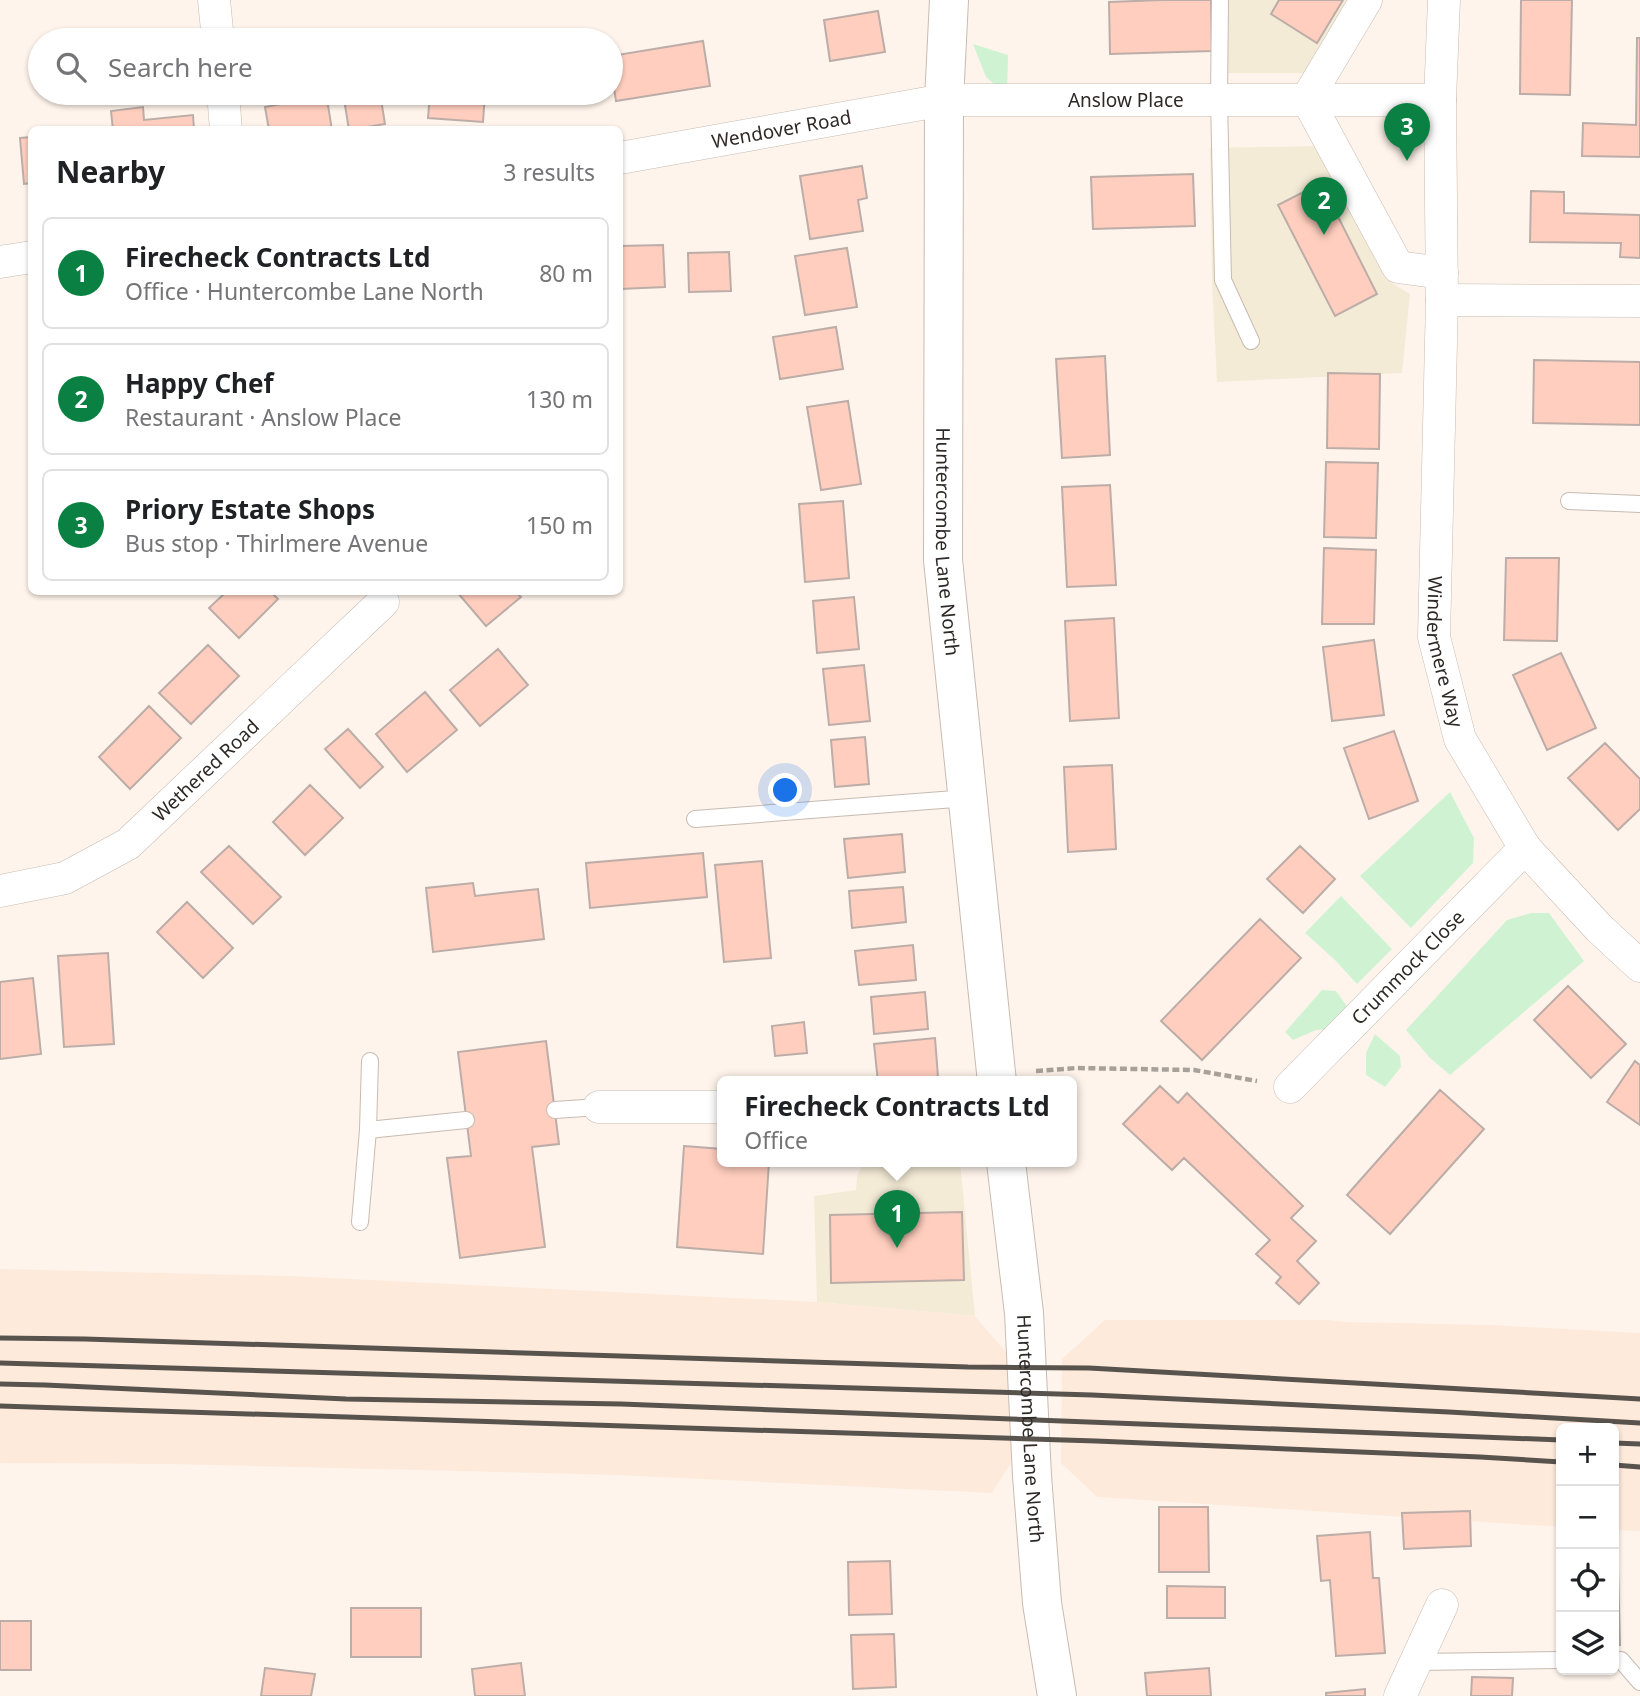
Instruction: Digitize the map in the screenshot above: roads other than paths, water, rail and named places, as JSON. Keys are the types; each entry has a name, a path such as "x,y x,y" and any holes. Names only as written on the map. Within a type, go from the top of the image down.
{"street":[{"path":"215,0 217,28"},
{"name":"Huntercombe Lane North","path":"949,0 944,100 943,560 997,1076"},
{"path":"1366,0 1307,99 1398,267 1442,286 1640,301"},
{"name":"Windermere Way","path":"1444,0 1440,100 1442,286 1434,637 1460,739 1525,848 1599,928 1640,966"},
{"name":"Anslow Place","path":"944,100 1440,100"},
{"name":"Wendover Road","path":"623,157 944,100"},
{"path":"224,105 226,126"},
{"path":"0,262 28,258"},
{"name":"Wethered Road","path":"0,891 65,878 128,844 383,602"},
{"name":"Crummock Close","path":"1290,1087 1525,848"},
{"path":"599,1107 717,1107"},
{"name":"Huntercombe Lane North","path":"1007,1167 1024,1313 1032,1476 1042,1603 1057,1696"},
{"path":"1401,1696 1443,1605"}],"lane":[{"path":"1220,0 1223,280 1251,341"},
{"path":"1569,501 1640,505"},
{"path":"695,819 968,798"},
{"path":"360,1222 368,1130 370,1061"},
{"path":"555,1110 599,1107"},
{"path":"368,1130 466,1120"},
{"path":"1416,1662 1556,1660"},
{"path":"1619,1660 1640,1682"}],"railway":[{"path":"0,1338 968,1367 1089,1368 1640,1399"},
{"path":"0,1363 1092,1395 1640,1423"},
{"path":"0,1384 346,1399 621,1404 1556,1440"},
{"path":"0,1406 1096,1441 1556,1462"},
{"path":"1619,1443 1640,1444"},
{"path":"1619,1465 1640,1467"}],"place":[{"name":"Priory Estate Shops","path":"1407,161"},
{"name":"Happy Chef","path":"1324,235"},
{"name":"Firecheck Contracts Ltd","path":"897,1248"}]}
